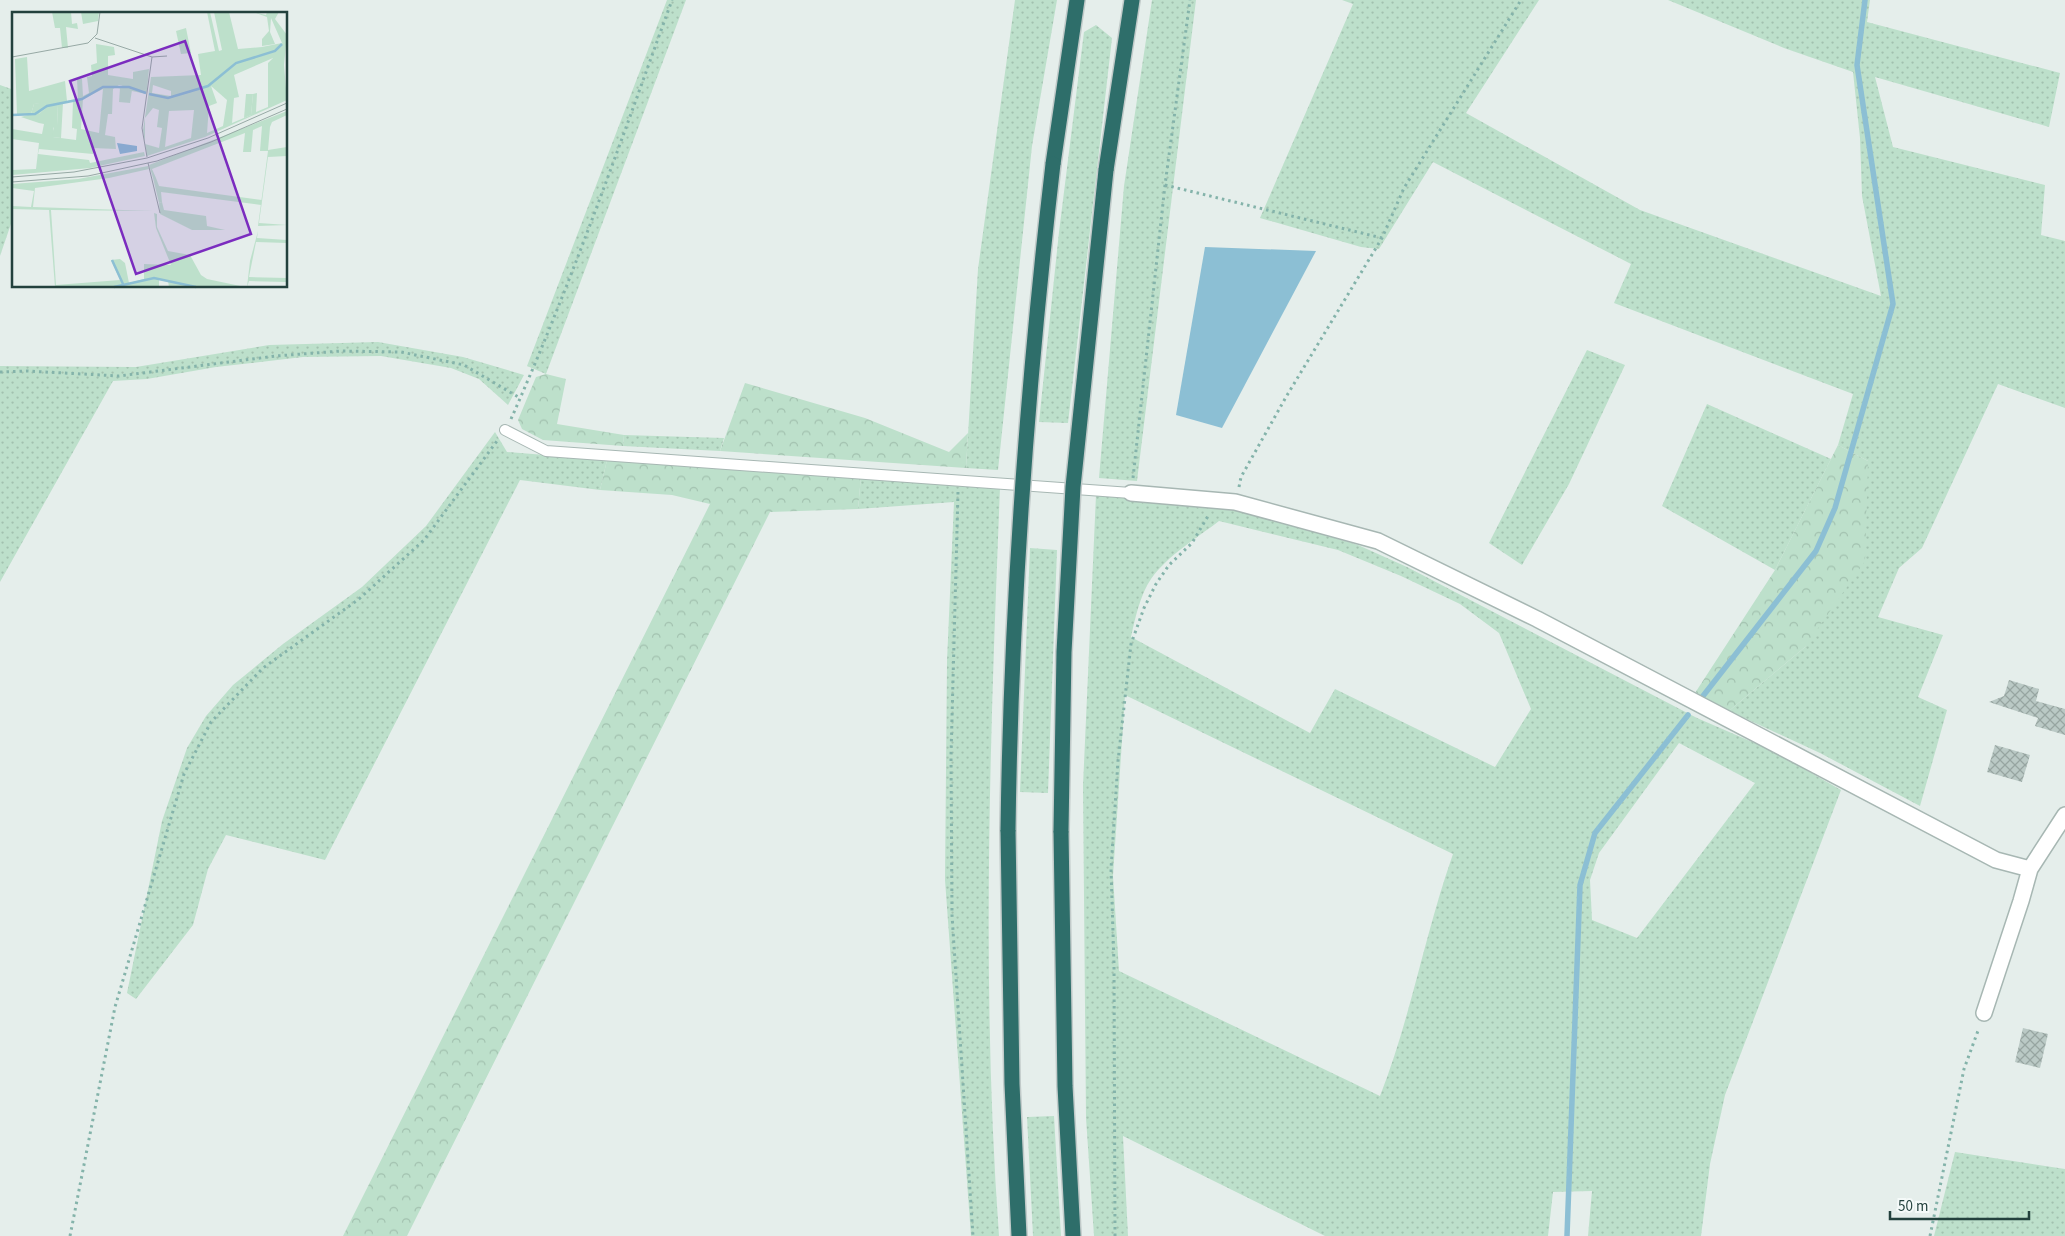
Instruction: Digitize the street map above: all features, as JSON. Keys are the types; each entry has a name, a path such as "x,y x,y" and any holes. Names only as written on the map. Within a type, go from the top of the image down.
{"highway":[{"path":"1019,1236 1012,1084 1008,830 1011,661 1016,562 1035,321 1053,164 1077,0"},
{"path":"1073,1236 1065,1086 1061,831 1064,661 1073,487 1106,170 1132,0"}],"street":[{"path":"1132,493 1235,502 1378,541 1537,619 1996,860 2030,868"},
{"path":"1984,1013 2030,868 2065,815"}],"lane":[{"path":"505,430 546,451 1132,493"}],"path":[{"path":"70,1236 115,1007 184,774 211,722 263,668 359,599 424,540 505,430 533,371 600,202 672,0"},
{"path":"1132,493 1165,185 1190,0"},
{"path":"1235,502 1241,477 1382,238 1404,188 1521,0"},
{"path":"1165,185 1382,238"},
{"path":"0,372 27,371 119,376 276,356 341,350 401,352 464,365 520,398"},
{"path":"958,482 951,756 952,915 973,1236"},
{"path":"1115,1236 1114,964 1111,869 1118,761 1131,644 1144,608 1156,584 1169,565 1192,543 1206,521 1212,500"},
{"path":"1930,1236 1964,1069 1984,1013"}],"green space":[{"path":"667,0 686,0 546,374 527,366"},
{"path":"1015,0 1057,0 1032,146 998,470 966,468 978,269"},
{"path":"1152,0 1196,0 1137,481 1099,478 1124,186"},
{"path":"1342,0 1539,0 1466,113 1640,210 1881,296 1862,196 1860,138 1853,72 1784,48 1668,0 1870,0 1867,22 2060,73 2049,127 1875,77 1893,147 2045,185 2041,235 2065,241 2065,408 1998,384 1922,548 1899,568 1878,617 1943,635 1918,697 1947,710 1920,806 1820,753 1729,711 1805,647 1868,461 1838,445 1853,394 1614,303 1631,264 1433,162 1379,249 1361,247 1260,218 1353,4"},
{"path":"1096,25 1112,38 1068,423 1039,422 1059,232 1084,32"},
{"path":"0,85 12,89 12,221 0,256"},
{"path":"378,342 463,357 524,375 508,405 479,379 451,368 381,356 303,357 216,367 147,379 113,381 0,582 0,366 136,367 269,345"},
{"path":"1587,350 1625,365 1569,484 1522,565 1489,543"},
{"path":"546,374 566,379 557,424 624,435 623,446 543,440 522,429 518,420 536,377"},
{"path":"745,383 865,418 949,452 968,433 966,468 720,451"},
{"path":"1707,404 1831,459 1775,570 1662,506"},
{"path":"495,432 507,452 607,460 600,490 520,480 325,860 226,835 208,869 193,925 136,999 127,993 162,821 187,748 206,716 233,685 283,644 362,587 426,526"},
{"path":"624,435 724,438 720,451 623,446"},
{"path":"1838,445 1868,461 1865,561 1805,647 1729,711 1695,693 1775,570"},
{"path":"607,460 861,476 858,509 770,512 407,1236 343,1236 710,504 672,495 600,490"},
{"path":"861,476 1000,488 989,862 990,1049 993,1143 999,1236 971,1236 945,880 947,661 954,502 858,509"},
{"path":"1096,495 1235,508 1358,545 1407,567 1697,718 1773,751 1841,790 1725,1095 1710,1164 1701,1236 1588,1236 1592,1191 1553,1192 1548,1236 1325,1236 1123,1136 1128,1236 1094,1236 1086,1118 1083,786","holes":["1219,521 1338,550 1401,576 1460,604 1499,633 1531,709 1495,767 1335,689 1310,733 1131,637 1141,600 1151,579 1174,555","1125,695 1453,854 1434,914 1401,1036 1380,1096 1119,971 1113,876","1679,743 1755,783 1637,938 1592,920 1590,880 1599,853"]},
{"path":"1030,548 1057,550 1048,793 1020,792"},
{"path":"1054,1116 1061,1236 1033,1236 1027,1117"},
{"path":"1955,1152 2065,1169 2065,1236 1934,1236"}],"water":[{"path":"1205,247 1316,251 1222,428 1176,415"}],"building":[{"path":"2009,680 2039,689 2036,701 2065,709 2065,735 2035,726 2038,718 1989,702 2004,696"},
{"path":"1995,745 2030,755 2022,782 1987,772"},
{"path":"2023,1028 2048,1034 2040,1068 2015,1062"}],"waterway":[{"path":"1703,696 1816,551 1835,508 1893,304 1857,65 1865,0"},
{"path":"1567,1236 1580,885 1595,833 1688,715"}]}
